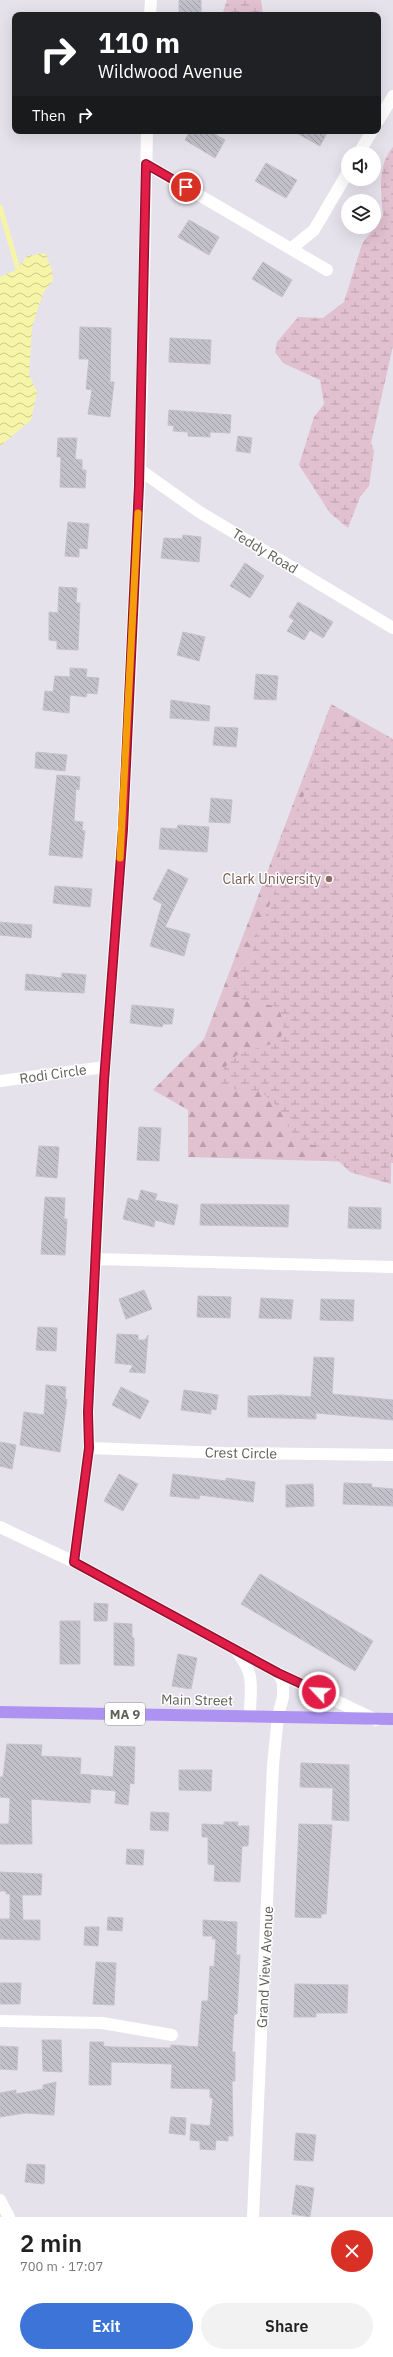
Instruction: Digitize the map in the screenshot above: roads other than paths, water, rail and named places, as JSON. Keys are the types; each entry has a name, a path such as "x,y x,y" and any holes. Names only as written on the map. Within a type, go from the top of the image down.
{"highway":[{"name":"Main Street","path":"0,1712 278,1716 376,1720 393,1719"}],"street":[{"path":"150,0 150,12"},
{"path":"381,116 393,96"},
{"path":"74,1562 89,1448 88,1412 97,1260 105,1067 123,821 140,470 147,134"},
{"path":"363,146 370,134"},
{"path":"146,164 292,248 327,270"},
{"path":"292,248 314,230 341,184"},
{"name":"Teddy Road","path":"140,470 198,511 393,628"},
{"name":"Rodi Circle","path":"0,1081 105,1067"},
{"path":"97,1260 393,1267"},
{"name":"Crest Circle","path":"89,1448 224,1453 393,1455"},
{"path":"0,1527 74,1562 278,1673 376,1720"},
{"path":"235,1649 249,1667 251,1678 250,1716"},
{"name":"Grand View Avenue","path":"253,2217 273,1765 278,1716 283,1697 283,1682 278,1673"},
{"path":"0,2021 102,2023 172,2035"},
{"path":"0,2200 9,2217"}],"water":[{"path":"45,253 52,270 53,280 43,293 32,327 29,375 37,392 31,420 0,446 0,277 18,269 27,256"}],"waterway":[{"path":"0,207 18,269"}],"place":[{"name":"Clark University","path":"329,879"}]}
